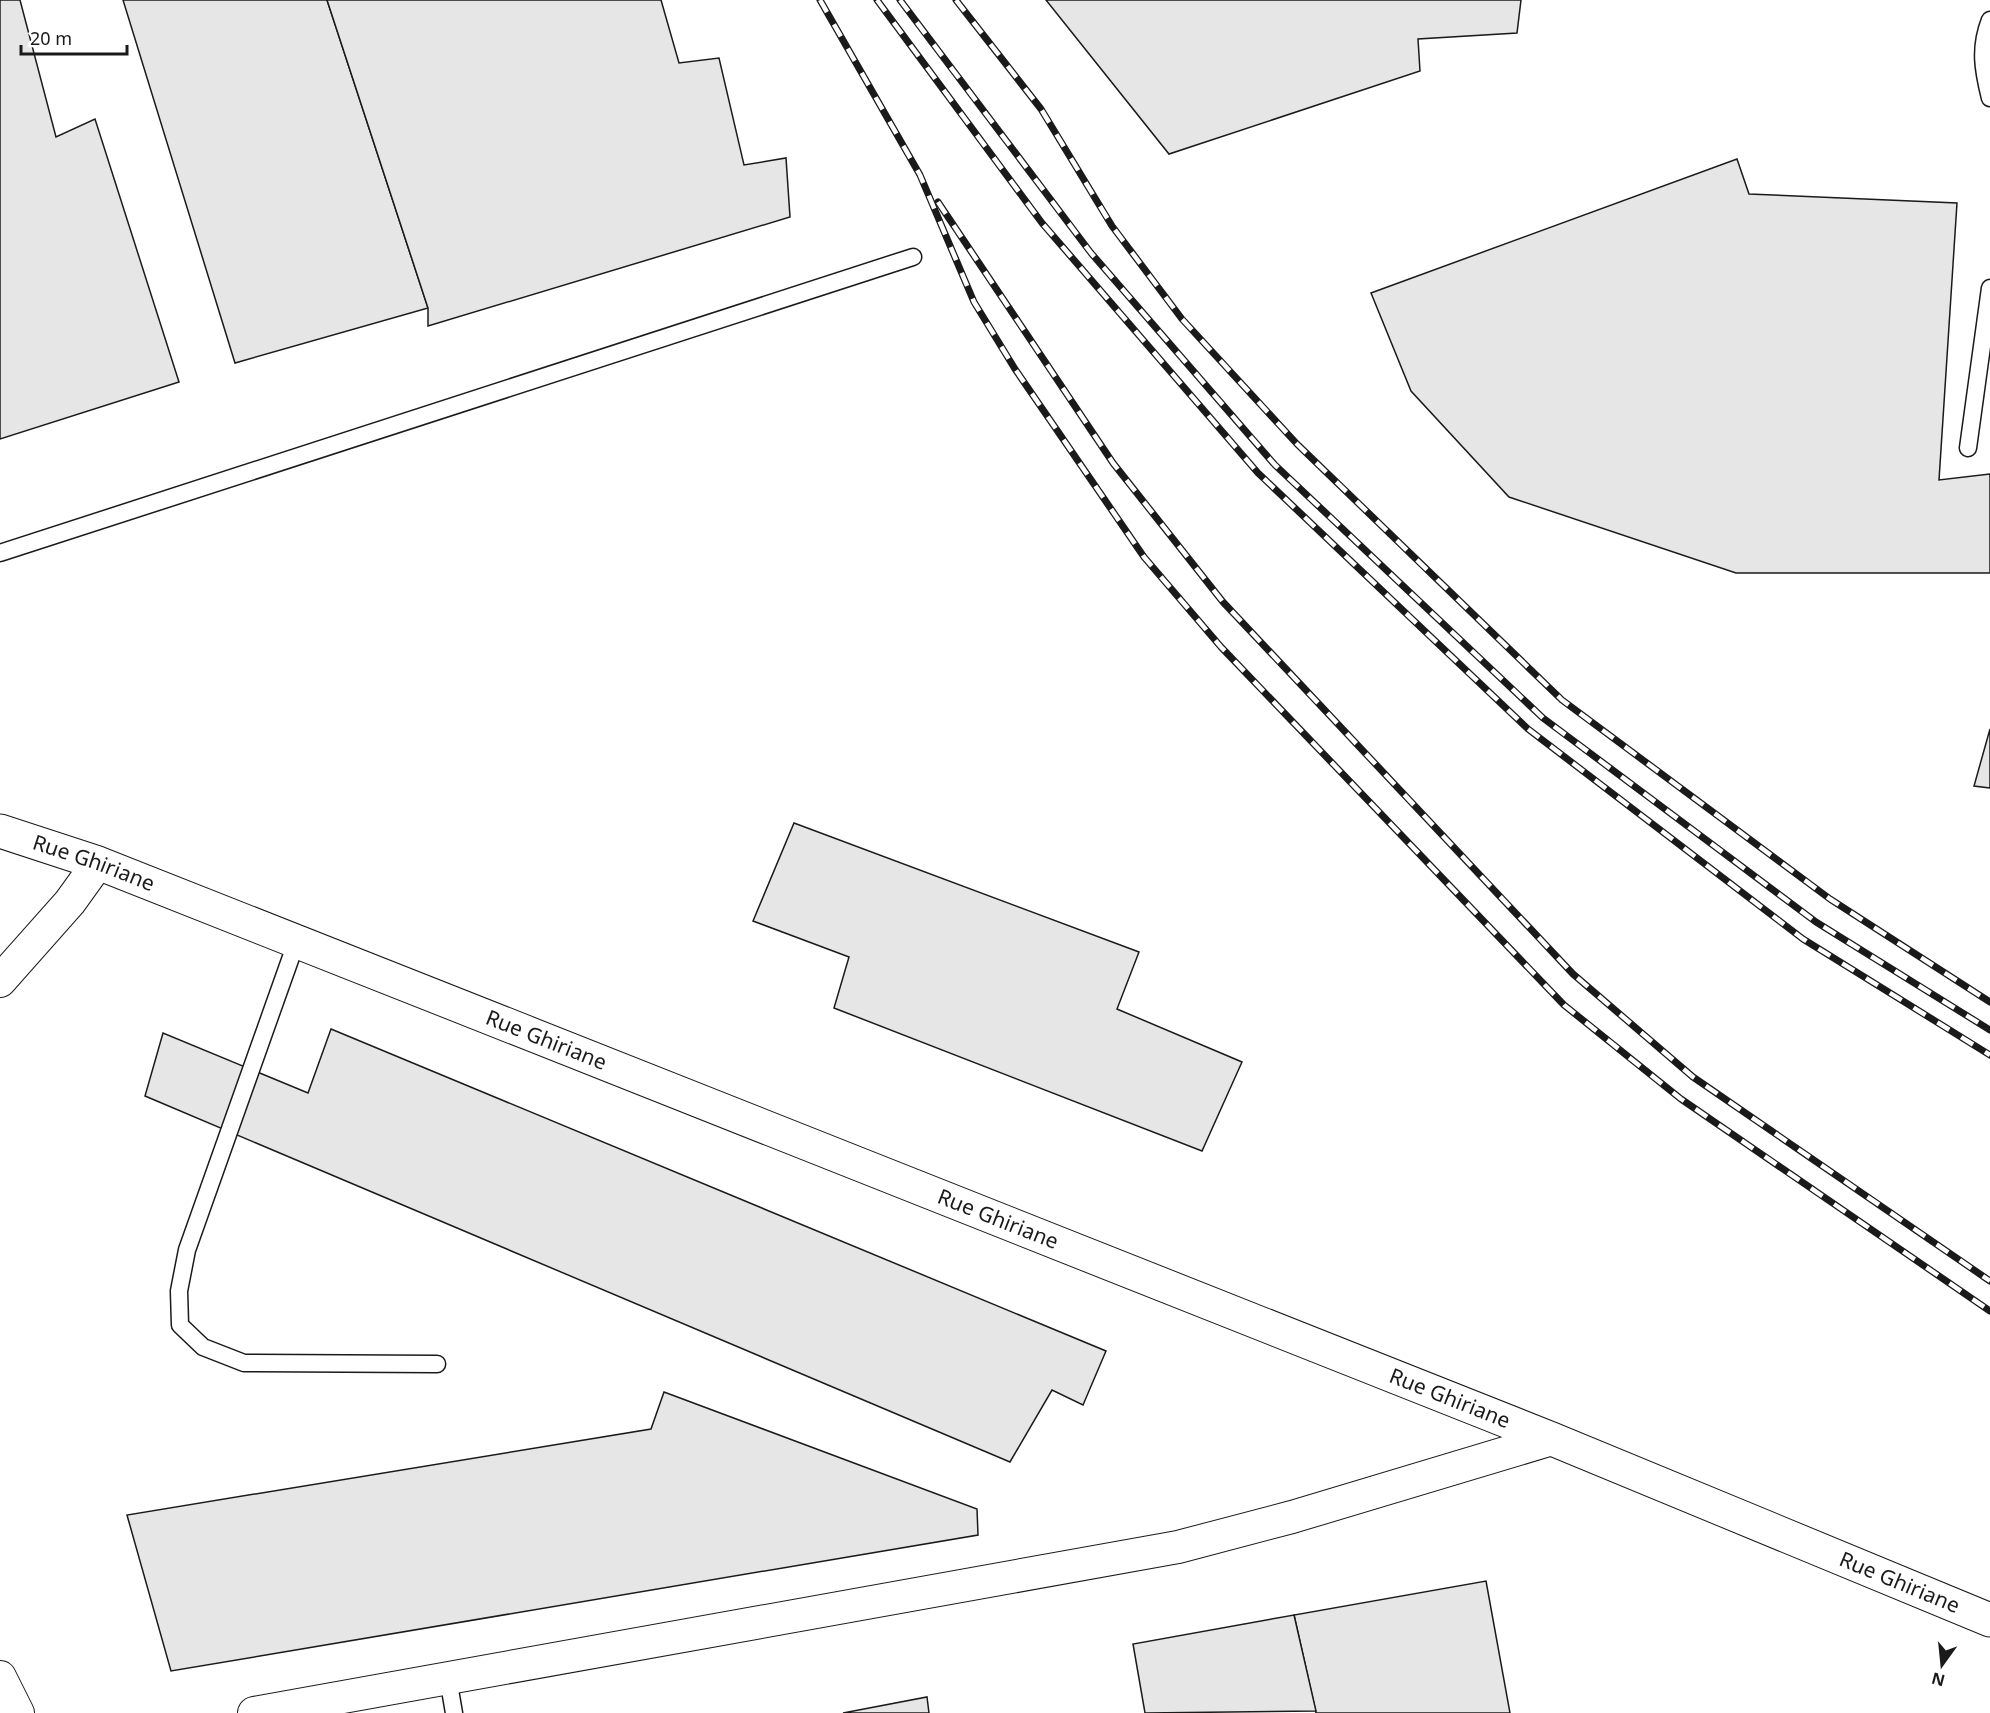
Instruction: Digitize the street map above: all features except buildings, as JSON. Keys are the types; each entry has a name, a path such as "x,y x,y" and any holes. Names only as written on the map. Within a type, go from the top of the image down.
{"street":[{"name":"Rue Ghiriane","path":"0,831 98,863 1552,1439 1990,1620"},
{"path":"0,981 12,949 70,902 98,863"},
{"path":"254,1713 1178,1547 1292,1517 1552,1439"},
{"path":"0,1677 18,1713"}],"lane":[{"path":"1990,20 1982,41 1982,68 1990,98"},
{"path":"0,553 913,257"},
{"path":"1968,448 1990,288"},
{"path":"296,943 187,1250 179,1291 180,1325 203,1347 244,1363 437,1364"},
{"path":"448,1678 454,1713"}],"railway":[{"path":"820,0 920,175 974,302 1015,369 1144,557 1221,647 1564,1005 1681,1099 1990,1311"},
{"path":"877,0 1042,223 1258,473 1528,729 1803,939 1990,1055"},
{"path":"900,0 1091,253 1275,465 1543,718 1816,922 1990,1030"},
{"path":"956,0 1041,109 1112,226 1182,319 1297,444 1562,700 1830,899 1990,1002"},
{"path":"938,202 1113,463 1223,602 1573,974 1693,1077 1990,1281"}]}
